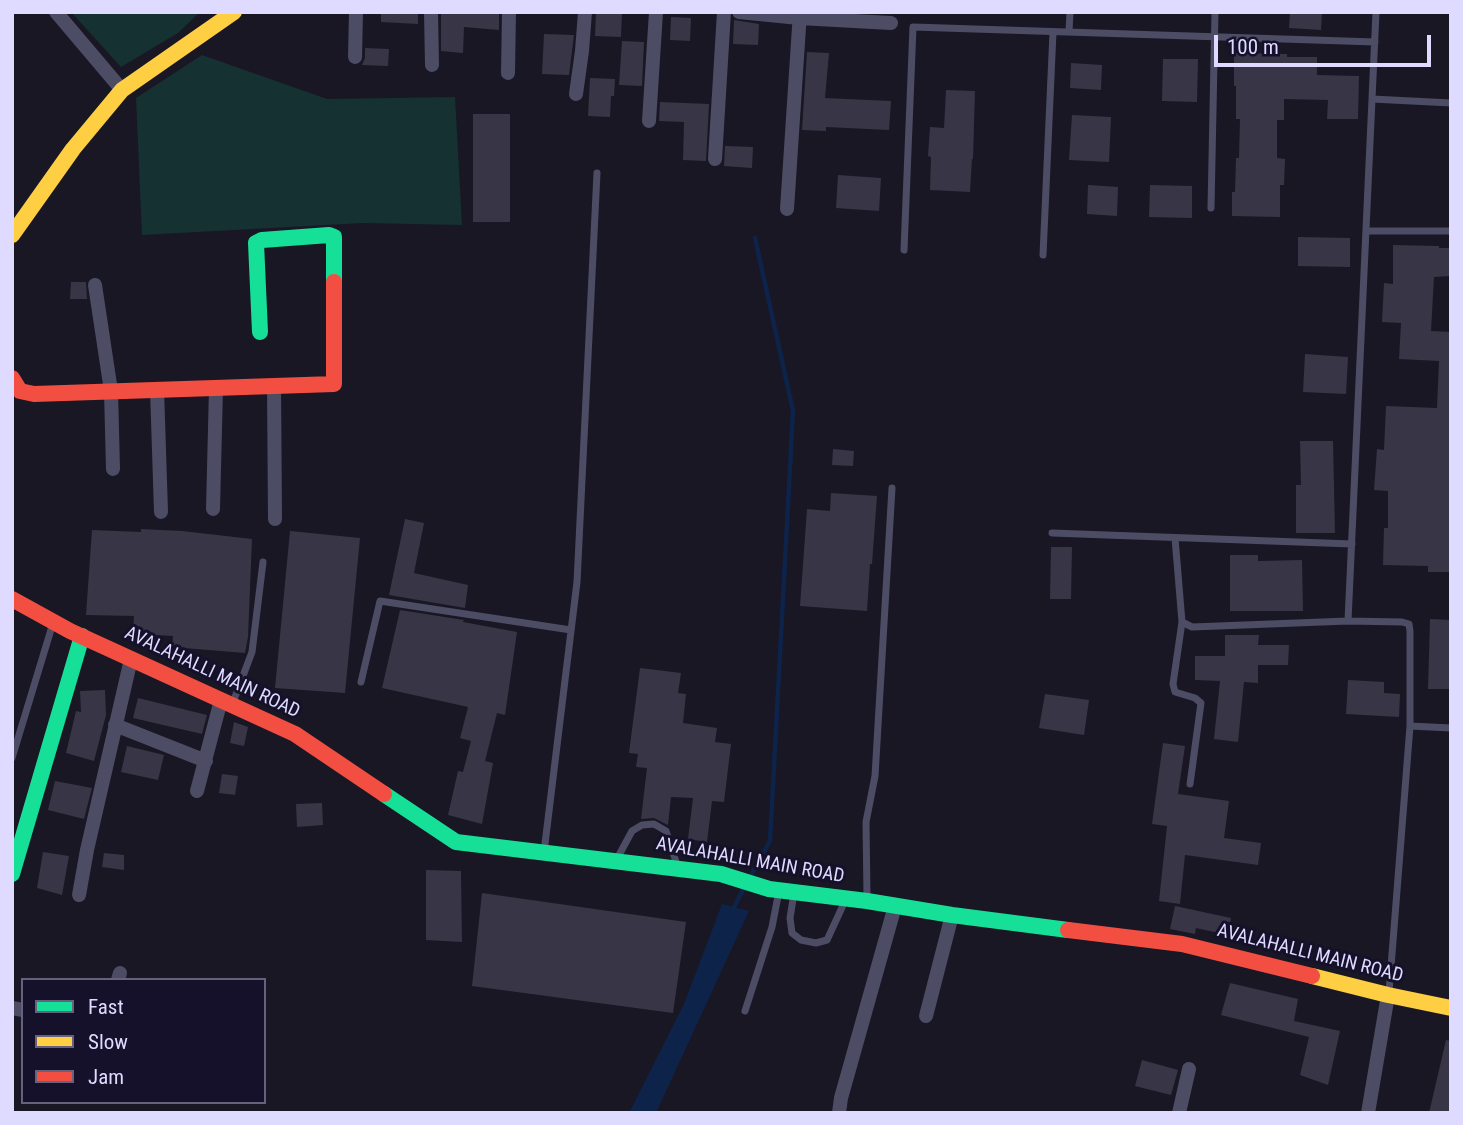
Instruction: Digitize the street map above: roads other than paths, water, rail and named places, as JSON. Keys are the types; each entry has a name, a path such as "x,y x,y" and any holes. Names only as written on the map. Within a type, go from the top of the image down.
{"main road":[{"path":"12,235 74,149 122,90 234,12"},
{"path":"12,378 20,391 34,394 334,384 334,237 329,235 275,239 256,243 260,332"},
{"name":"AVALAHALLI MAIN ROAD","path":"12,599 82,636 295,734 456,842 721,874 781,891 1182,944 1451,1008"},
{"path":"12,874 82,636"}],"street":[{"path":"56,12 122,90"},
{"path":"355,57 356,12"},
{"path":"431,12 432,65"},
{"path":"508,72 509,12"},
{"path":"576,94 585,12"},
{"path":"649,121 656,12"},
{"path":"715,159 724,12"},
{"path":"739,12 867,17 891,23"},
{"path":"787,209 800,15"},
{"path":"95,285 111,391 113,469"},
{"path":"274,386 275,519"},
{"path":"213,509 216,388"},
{"path":"157,389 161,512"},
{"path":"79,895 131,659"},
{"path":"197,791 226,703"},
{"path":"115,725 206,761"},
{"path":"839,1113 895,906"},
{"path":"926,1016 952,915"},
{"path":"1368,1113 1388,995"},
{"path":"1179,1113 1189,1069"}],"lane":[{"path":"1069,32 1070,12"},
{"path":"1211,208 1215,12"},
{"path":"1348,621 1376,12"},
{"path":"904,250 913,27 1375,42"},
{"path":"1043,255 1053,32"},
{"path":"1372,99 1451,103"},
{"path":"544,853 577,582 597,173"},
{"path":"1366,231 1451,231"},
{"path":"867,901 866,822 875,776 892,488"},
{"path":"1052,533 1352,544"},
{"path":"1175,537 1182,622 1173,684 1175,692 1195,698 1201,703 1190,784"},
{"path":"226,703 252,653 262,562"},
{"path":"361,682 380,601 571,630"},
{"path":"1182,622 1192,627 1348,621 1409,624 1410,726 1388,995"},
{"path":"12,758 53,622"},
{"path":"1410,726 1451,728"},
{"path":"617,861 632,831 642,824 654,824 666,831 678,869"},
{"path":"781,891 793,933 801,940 816,943 827,940 846,899"},
{"path":"745,1011 781,891"}],"water":[{"path":"722,904 749,911 656,1113 629,1113 684,1004"}],"waterway":[{"path":"751,875 770,841 793,411 755,238"},
{"path":"731,913 745,886"}]}
